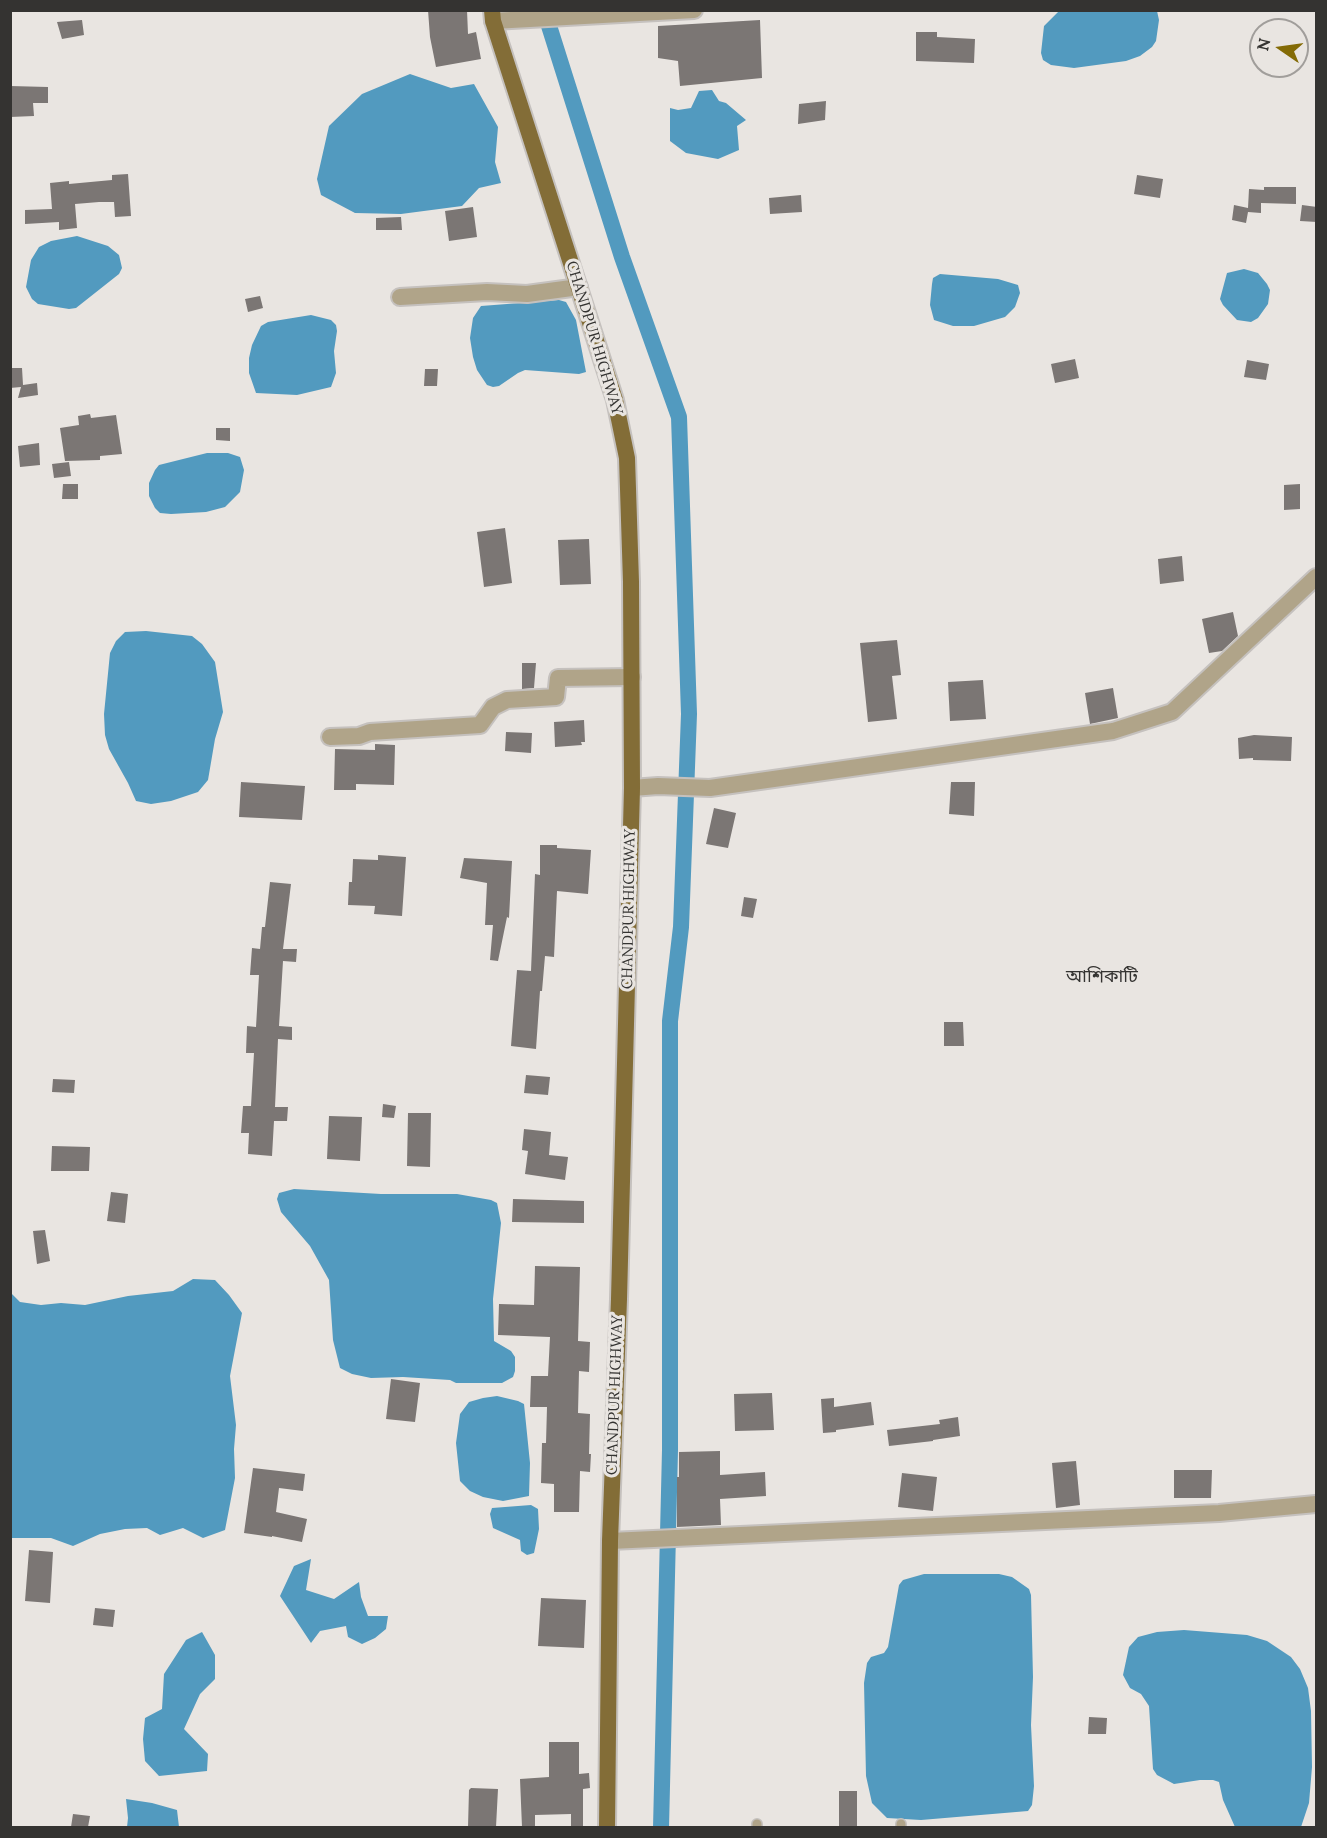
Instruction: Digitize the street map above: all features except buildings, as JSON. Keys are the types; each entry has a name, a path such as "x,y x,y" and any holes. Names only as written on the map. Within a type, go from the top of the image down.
{"main road":[{"name":"CHANDPUR HIGHWAY","path":"493,16 615,400 627,458 632,788 619,1299 610,1541 607,1827"}],"street":[{"path":"493,16 511,20 694,10"},
{"path":"400,297 487,292 528,294 579,287"},
{"path":"632,788 658,786 710,788 1113,731 1172,711 1317,577"},
{"path":"330,737 480,725 493,707 507,700 556,697 558,678 632,677"},
{"path":"610,1541 1219,1513 1317,1504"}],"water":[{"path":"1059,11 1157,11 1159,20 1156,41 1140,56 1126,61 1074,68 1051,65 1043,60 1041,53 1044,26"},
{"path":"410,74 451,88 474,84 498,127 495,162 501,183 479,188 462,206 401,214 355,213 321,195 317,179 329,126 362,94"},
{"path":"712,90 719,101 726,103 746,120 737,126 739,150 718,159 686,153 670,141 670,108 678,110 691,108 699,91"},
{"path":"77,236 108,246 119,255 122,268 119,274 76,308 38,304 32,299 26,287 31,260 39,247 51,241"},
{"path":"1244,269 1258,273 1270,290 1268,304 1258,318 1251,322 1237,320 1220,299 1227,273"},
{"path":"940,274 998,279 1018,285 1020,293 1015,307 1005,317 974,326 953,326 934,320 930,305 933,278"},
{"path":"559,300 566,302 576,320 586,372 579,374 525,370 499,386 487,385 477,370 470,338 473,318 481,306"},
{"path":"311,315 331,320 336,325 334,351 336,373 331,387 297,395 256,393 249,373 249,358 261,326 268,322"},
{"path":"207,453 228,453 240,457 244,470 240,492 225,507 206,512 160,513 149,496 149,483 155,470 159,465"},
{"path":"146,631 192,636 202,644 215,662 223,712 215,739 208,780 198,792 171,801 151,804 136,801 109,749 105,735 104,714 110,653 116,641 125,632"},
{"path":"294,1189 381,1194 457,1194 497,1203 501,1223 493,1299 494,1341 511,1351 515,1357 513,1377 502,1383 456,1383 450,1380 403,1377 371,1378 352,1374 340,1368 333,1340 329,1280 310,1246 281,1212 277,1199 279,1193"},
{"path":"193,1279 215,1280 242,1313 230,1376 236,1425 235,1478 225,1530 203,1538 183,1528 160,1535 147,1528 125,1529 100,1534 73,1546 51,1538 11,1538 11,1293 20,1302 41,1305 61,1303 85,1305 128,1296 173,1291"},
{"path":"497,1396 524,1404 530,1463 529,1496 503,1501 483,1497 470,1491 460,1481 456,1443 460,1414 469,1402"},
{"path":"531,1505 538,1509 539,1529 534,1553 527,1555 521,1551 520,1540 493,1528 490,1514 492,1508"},
{"path":"311,1559 306,1590 334,1599 359,1582 361,1597 368,1616 388,1616 386,1629 375,1638 362,1644 348,1637 346,1626 320,1631 311,1643 280,1596 294,1566"},
{"path":"924,1574 999,1574 1012,1577 1029,1589 1031,1595 1033,1677 1031,1725 1034,1786 1032,1805 1028,1811 921,1820 887,1818 872,1803 866,1776 864,1683 867,1663 871,1657 884,1653 888,1647 899,1585 903,1580"},
{"path":"1184,1630 1247,1635 1267,1641 1291,1657 1300,1669 1308,1688 1311,1711 1312,1767 1309,1803 1301,1827 1235,1827 1223,1800 1219,1782 1200,1780 1174,1784 1157,1775 1153,1769 1149,1706 1141,1694 1130,1688 1123,1675 1129,1647 1138,1637 1157,1632"},
{"path":"202,1632 215,1655 215,1679 200,1694 184,1729 208,1754 207,1771 159,1776 145,1761 143,1739 145,1718 162,1709 164,1674 186,1640"},
{"path":"126,1799 177,1810 179,1827 127,1827"}],"waterway":[{"path":"544,10 622,257 679,417 689,714 681,927 670,1021 670,1450 661,1828"}],"district":[{"name":"আশিকাটি","path":"1102,977"}]}
